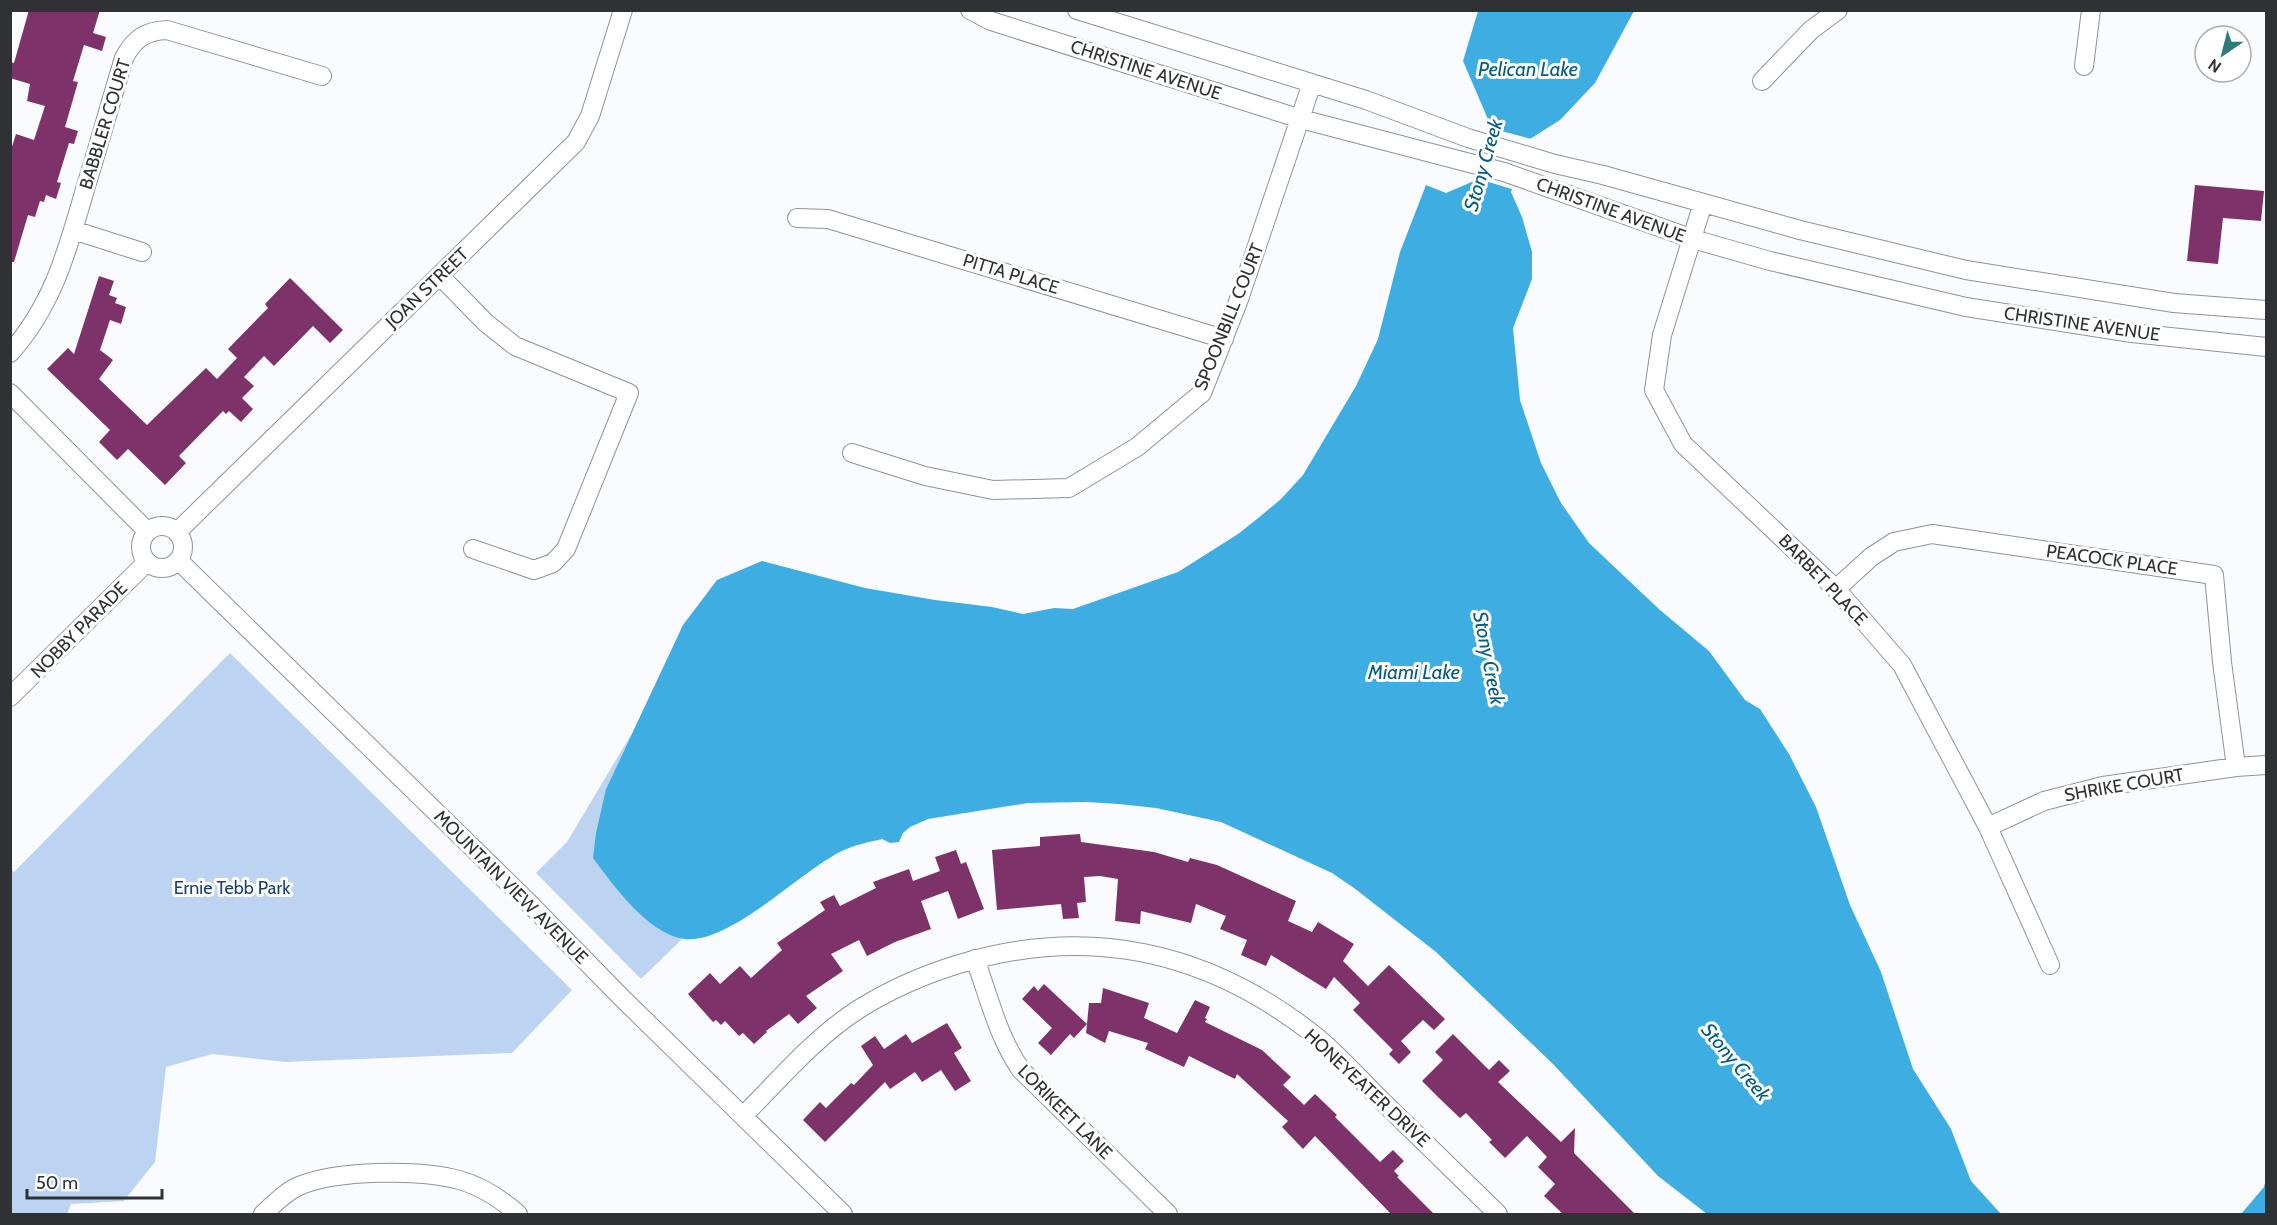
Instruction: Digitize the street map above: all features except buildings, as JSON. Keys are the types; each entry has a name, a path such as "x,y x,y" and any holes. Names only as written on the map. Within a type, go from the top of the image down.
{"street":[{"name":"JOAN STREET","path":"177,532 576,142 590,117 623,10"},
{"name":"CHRISTINE AVENUE","path":"970,10 991,21 1301,119 1462,160 1548,187 1693,239 1780,264 1966,307 2132,333 2266,347"},
{"name":"CHRISTINE AVENUE","path":"1077,10 1366,100 1468,138 1555,164 1603,175 1800,230 1966,270 2153,300 2266,310"},
{"path":"1762,81 1811,30 1838,10"},
{"path":"2084,66 2091,10"},
{"name":"BABBLER COURT","path":"10,353 32,327 44,307 73,230 124,58 130,45 143,34 167,30 322,76"},
{"name":"SPOONBILL COURT","path":"852,453 925,476 993,490 1069,488 1137,447 1202,393 1224,339 1312,83"},
{"name":"BARBET PLACE","path":"1702,203 1693,239 1662,335 1654,390 1683,444 1836,590 1902,665 1988,827 2050,964"},
{"name":"PITTA PLACE","path":"797,218 828,219 1224,339"},
{"path":"73,230 142,252"},
{"path":"440,276 486,323 515,346 629,393 566,549 553,563 534,570 473,549"},
{"path":"10,393 147,531"},
{"path":"158,525 165,525 177,532 181,537 183,549 178,560 167,567 160,568 147,562 140,544 147,531 158,525"},
{"name":"PEACOCK PLACE","path":"1836,590 1871,557 1894,542 1932,534 2214,575 2222,662 2236,767"},
{"name":"MOUNTAIN VIEW AVENUE","path":"178,560 525,899 843,1215"},
{"name":"NOBBY PARADE","path":"10,697 147,562"},
{"name":"SHRIKE COURT","path":"1988,827 2044,801 2103,786 2236,767 2266,765"},
{"name":"HONEYEATER DRIVE","path":"743,1116 823,1037 859,1009 889,991 925,975 975,959 1021,949 1072,945 1107,947 1173,960 1228,981 1257,996 1314,1035 1498,1215"},
{"name":"LORIKEET LANE","path":"975,959 1000,1034 1022,1070 1168,1215"},
{"path":"263,1215 284,1195 299,1186 327,1178 405,1174 459,1180 484,1190 508,1205 518,1215"}],"green space":[{"name":"Ernie Tebb Park","path":"230,653 572,990 512,1053 285,1062 212,1054 166,1067 155,1162 124,1201 71,1204 67,1214 11,1214 11,870 14,872"},
{"path":"632,733 606,789 653,925 682,939 641,979 536,873 567,842"}],"water":[{"name":"Miami Lake","path":"1478,11 1634,11 1595,83 1560,120 1530,139 1511,192 1522,217 1532,252 1532,279 1513,328 1520,400 1541,463 1561,503 1589,543 1660,610 1709,651 1745,700 1760,709 1789,754 1816,807 1850,905 1881,972 1913,1069 1951,1129 1971,1181 2001,1214 1707,1214 1658,1176 1553,1064 1436,952 1332,873 1221,822 1156,808 1087,802 1028,803 928,819 910,827 903,833 899,842 890,843 882,839 842,851 743,919 722,931 702,938 684,939 657,928 632,907 593,858 606,789 683,625 717,580 762,561 865,588 992,607 1023,614 1054,608 1073,609 1178,572 1238,534 1281,499 1303,475 1356,386 1378,339 1400,252 1426,185 1446,193 1474,181 1490,124 1463,61"},
{"path":"2266,1179 2266,1214 2241,1214 2264,1187"}],"pier":[{"path":"1486,127 1535,140 1515,190 1472,177"}],"water label":[{"name":"Pelican Lake","path":"1528,69"},
{"name":"Stony Creek","path":"1483,165"},
{"name":"Stony Creek","path":"1489,658"},
{"name":"Stony Creek","path":"1736,1062"}]}
